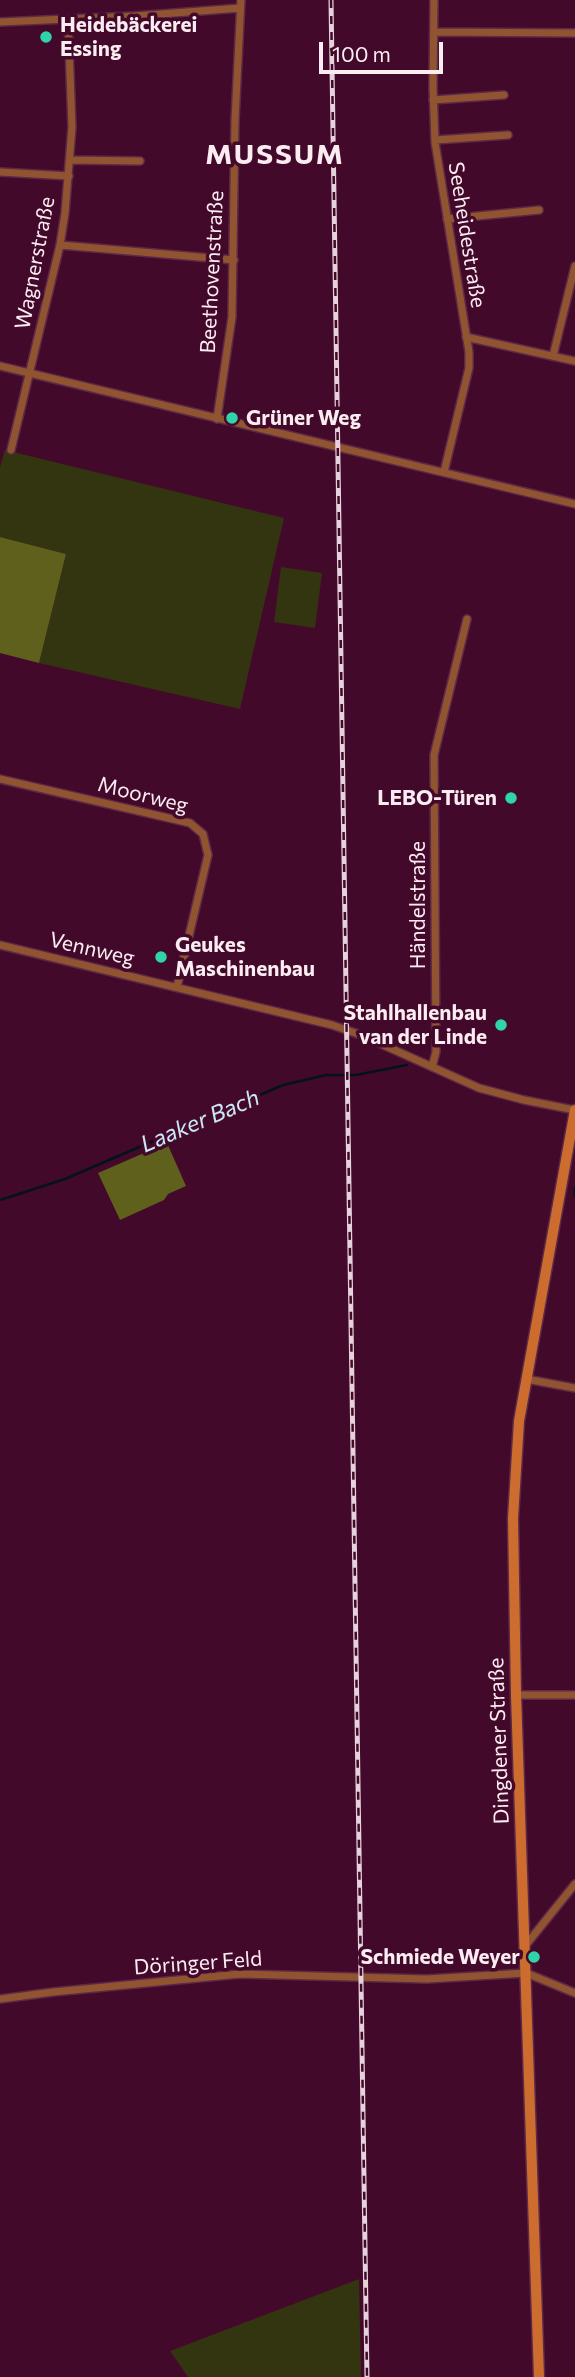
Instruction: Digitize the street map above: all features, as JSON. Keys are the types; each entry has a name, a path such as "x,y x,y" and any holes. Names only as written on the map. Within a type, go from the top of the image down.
{"main road":[{"name":"Dingdener Straße","path":"539,2377 516,1695 515,1478 526,1379 575,1110"}],"street":[{"name":"Seeheidestraße","path":"435,0 435,140 469,352 469,368 444,471"},
{"path":"0,22 68,20 240,4"},
{"name":"Beethovenstraße","path":"217,419 232,317 240,4"},
{"name":"Wagnerstraße","path":"30,373 60,244 71,160 68,20"},
{"path":"433,32 575,33"},
{"path":"433,100 504,95"},
{"path":"435,140 508,135"},
{"path":"71,160 140,161"},
{"path":"0,172 69,176"},
{"path":"447,219 539,210"},
{"path":"60,244 234,260"},
{"path":"553,356 575,266"},
{"path":"466,337 575,361"},
{"path":"0,366 444,471 575,505"},
{"path":"11,450 30,373"},
{"name":"Händelstraße","path":"432,1067 436,1060 434,755 467,619"},
{"name":"Moorweg","path":"0,779 190,823 203,834 208,855 177,987"},
{"name":"Vennweg","path":"0,945 339,1028 463,1082 498,1094 575,1110"},
{"path":"526,1379 575,1388"},
{"path":"516,1695 575,1695"},
{"path":"525,1946 575,1884"},
{"path":"526,1973 575,1993"},
{"name":"Döringer Feld","path":"0,1999 240,1974 427,1979 526,1973"}],"shaded area":[{"path":"5,450 284,518 240,709 39,663 66,554 0,537 0,467"},
{"path":"0,537 66,554 39,663 0,653"},
{"path":"281,567 322,573 315,628 274,622"},
{"path":"167,1143 186,1186 168,1194 164,1200 120,1220 98,1173"},
{"path":"359,2279 361,2377 188,2377 170,2351"}],"waterway":[{"name":"Laaker Bach","path":"0,1200 65,1179 283,1085 326,1075 356,1075 407,1065"},
{"path":"575,1188 575,1196"}],"railway":[{"path":"331,0 367,2377"}],"place":[{"name":"Heidebäckerei Essing","path":"46,37"},
{"name":"Grüner Weg","path":"232,418"},
{"name":"LEBO-Türen","path":"511,798"},
{"name":"Geukes Maschinenbau","path":"161,957"},
{"name":"Stahlhallenbau van der Linde","path":"501,1025"},
{"name":"Schmiede Weyer","path":"534,1957"}],"district":[{"name":"MUSSUM","path":"275,155"}]}
